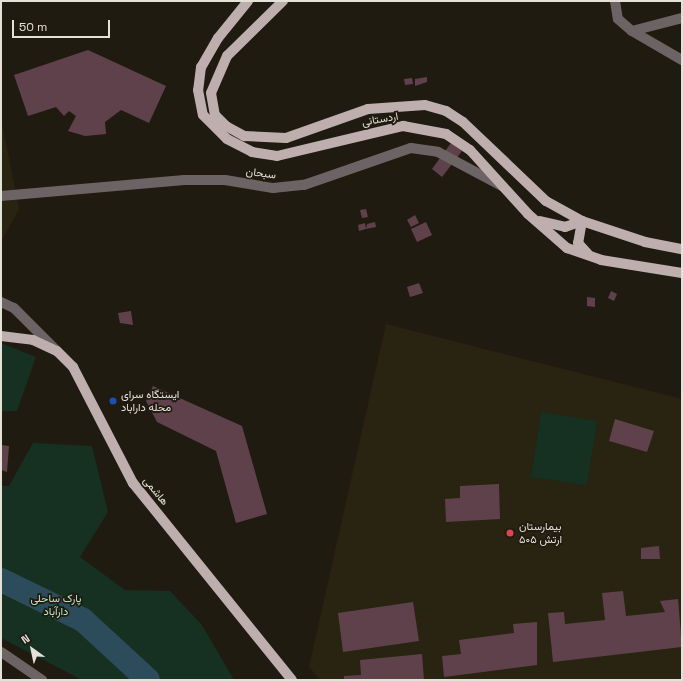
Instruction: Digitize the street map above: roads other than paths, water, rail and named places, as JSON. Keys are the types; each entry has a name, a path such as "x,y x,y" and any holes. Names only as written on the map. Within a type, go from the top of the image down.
{"main road":[{"name":"اردستانی","path":"248,1 218,38 201,68 198,90 203,115 227,139 252,152 277,156 368,132 403,126 446,134 470,150 528,214 567,248 601,260 682,273"},
{"name":"اردستانی","path":"283,1 225,63 211,93 215,115 226,126 244,136 286,138 368,109 425,105 446,111 463,122 546,201 582,221 645,242 682,249"},
{"path":"528,214 546,225 565,227 582,221 578,243 584,252 601,260"},
{"name":"هاشمی","path":"1,336 33,340 57,351 73,367 133,483 292,680"}],"street":[{"path":"615,1 618,19 632,31 682,60"},
{"path":"632,31 682,18"},
{"name":"سبحان","path":"1,196 184,180 225,180 273,188 304,185 411,148 438,152 504,187"},
{"path":"1,302 14,308 57,351"},
{"path":"1,652 42,680"}],"waterway":[{"path":"1,580 83,620 148,680"}],"place":[{"name":"ایستگاه سرای محله داراباد","path":"113,401"},
{"name":"بیمارستان ۵۰۵ ارتش","path":"510,533"}],"park label":[{"name":"پارک ساحلی دارآباد","path":"56,605"}]}
